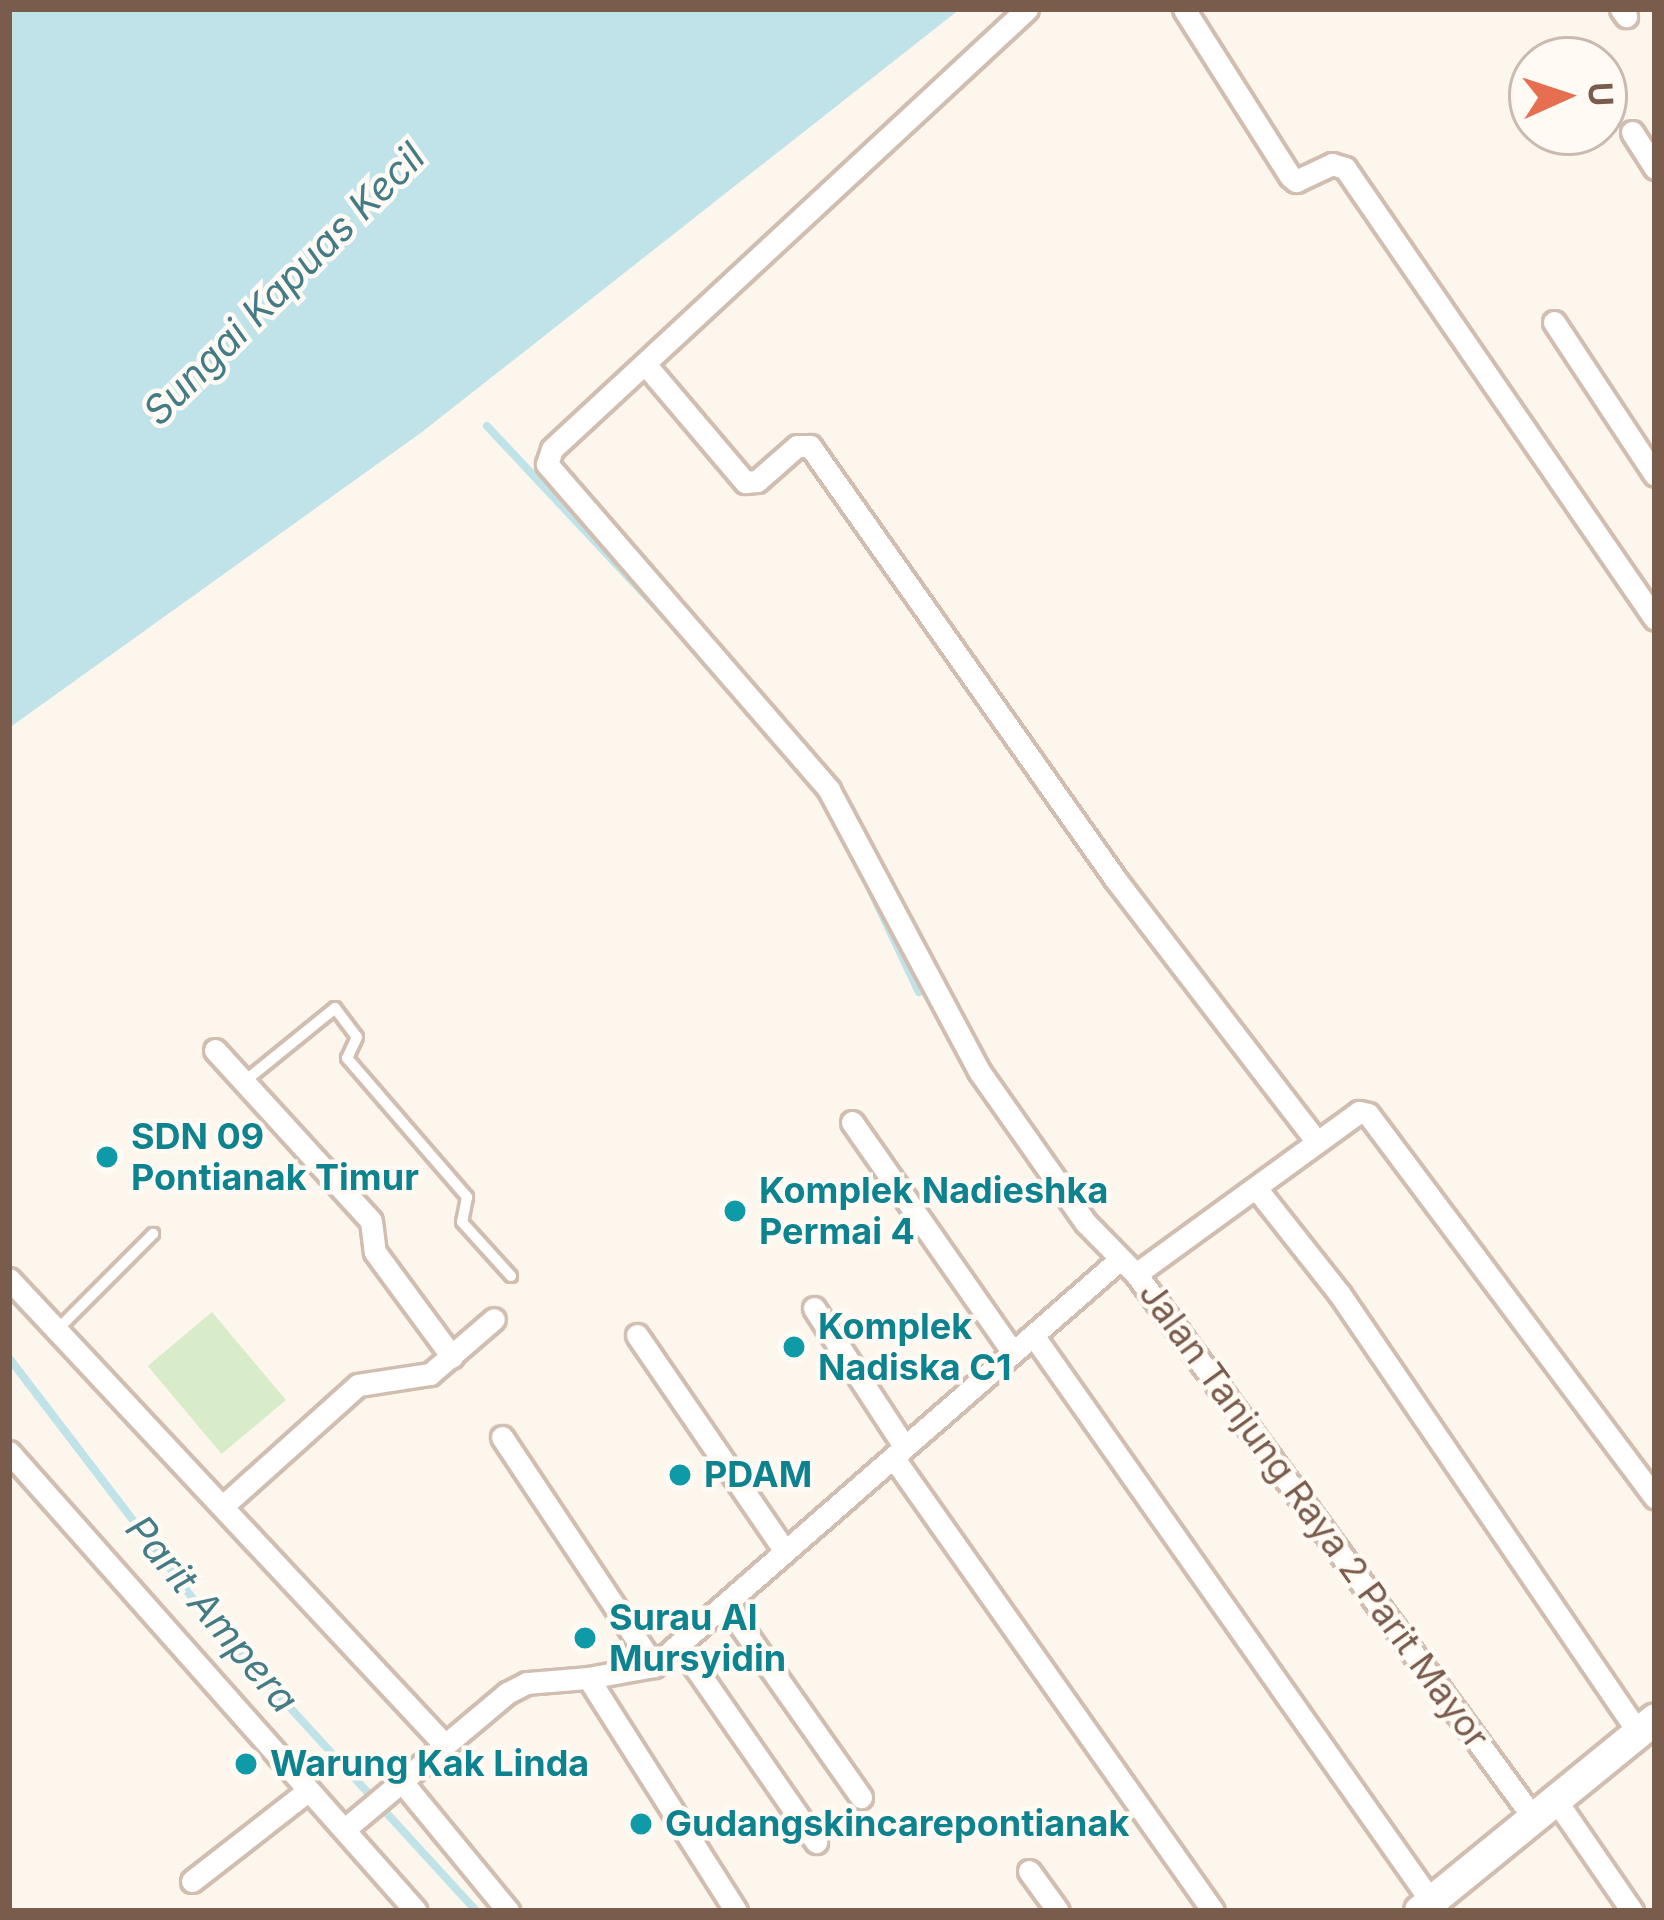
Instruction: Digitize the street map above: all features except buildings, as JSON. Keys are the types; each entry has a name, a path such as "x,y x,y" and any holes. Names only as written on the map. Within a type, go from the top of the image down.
{"street":[{"path":"345,1828 443,1744 526,1683 654,1666 1012,1351 1127,1267 979,1071 829,790 547,464 552,449 1027,9"},
{"path":"1184,9 1290,176 1345,168 1655,620"},
{"path":"1632,132 1655,168"},
{"path":"1554,322 1655,476"},
{"path":"645,364 745,482 758,481 796,446 810,446 1116,880 1317,1142"},
{"path":"215,1050 374,1226 375,1252 452,1357"},
{"name":"Jalan Tanjung Raya 2 Parit Mayor","path":"1632,1911 1542,1806 1127,1267 1256,1188 1358,1112 1378,1122 1655,1497"},
{"path":"852,1122 1012,1351"},
{"path":"1033,1335 1430,1908 1542,1806 1647,1726 1339,1293 1256,1188"},
{"path":"9,1279 443,1744"},
{"path":"814,1308 899,1452 1213,1911"},
{"path":"223,1506 358,1385 415,1381 452,1357 494,1319"},
{"path":"637,1335 784,1550"},
{"path":"502,1437 654,1666"},
{"path":"9,1452 416,1911"},
{"path":"726,1605 861,1797"},
{"path":"679,1645 816,1842"},
{"path":"588,1678 736,1911"},
{"path":"398,1786 508,1911"},
{"path":"192,1881 309,1790"},
{"path":"1029,1870 1058,1911"}],"lane":[{"path":"242,1083 335,1008 357,1036 347,1058 467,1197 462,1222 512,1276"},
{"path":"57,1330 153,1234"}],"green space":[{"path":"212,1312 286,1400 222,1454 148,1366"}],"water":[{"name":"Sungai Kapuas Kecil","path":"9,9 960,9 422,432 9,728"}],"waterway":[{"path":"487,426 666,617"},
{"path":"871,891 919,992"},
{"name":"Parit Ampera","path":"9,1358 206,1616 476,1911"}],"place":[{"name":"SDN 09 Pontianak Timur","path":"107,1157"},
{"name":"Komplek Nadieshka Permai 4","path":"735,1211"},
{"name":"Komplek Nadiska C1","path":"794,1347"},
{"name":"PDAM","path":"680,1475"},
{"name":"Surau Al Mursyidin","path":"585,1638"},
{"name":"Warung Kak Linda","path":"246,1764"},
{"name":"Gudangskincarepontianak","path":"641,1824"}]}
